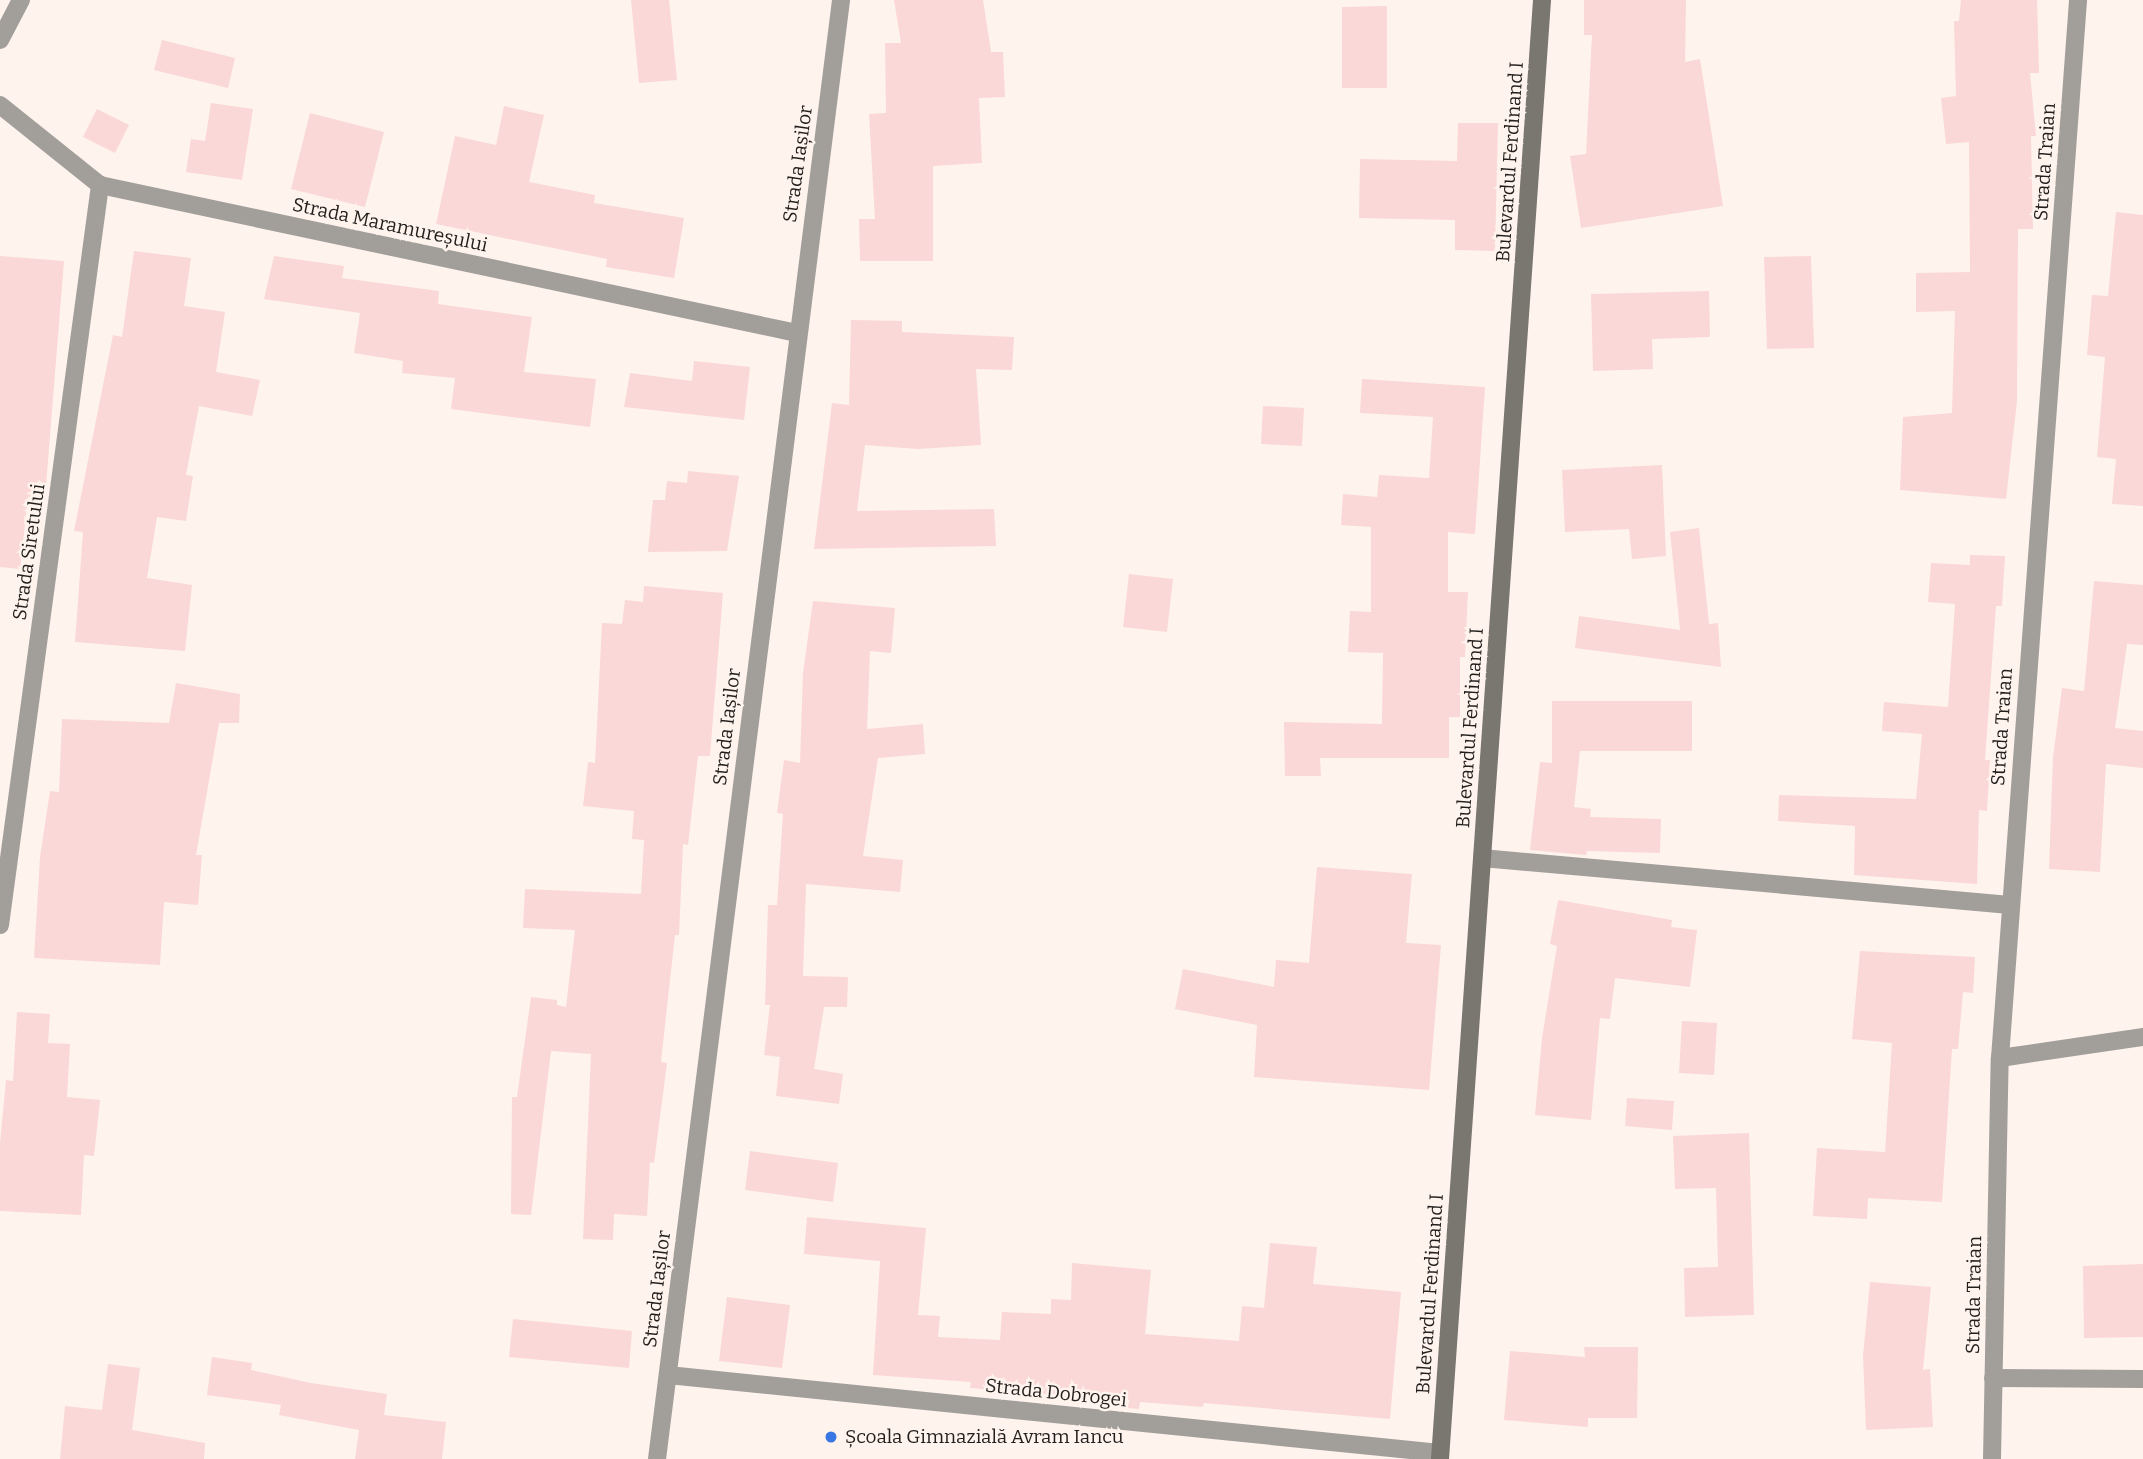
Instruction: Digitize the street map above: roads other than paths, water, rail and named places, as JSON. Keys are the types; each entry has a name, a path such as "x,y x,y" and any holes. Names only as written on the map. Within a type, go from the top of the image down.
{"main road":[{"name":"Bulevardul Ferdinand I","path":"1440,1456 1542,0"}],"street":[{"path":"0,40 21,0"},
{"name":"Strada Iașilor","path":"657,1459 841,0"},
{"name":"Strada Traian","path":"1992,1459 2000,1058 2078,0"},
{"name":"Strada Maramureșului","path":"0,105 100,185 797,333"},
{"name":"Strada Siretului","path":"0,925 100,185"},
{"path":"1482,858 2010,905"},
{"path":"2000,1058 2143,1037"},
{"name":"Strada Dobrogei","path":"668,1375 1440,1456"},
{"path":"1993,1378 2143,1379"}],"place":[{"name":"Școala Gimnazială Avram Iancu","path":"831,1437"}]}
